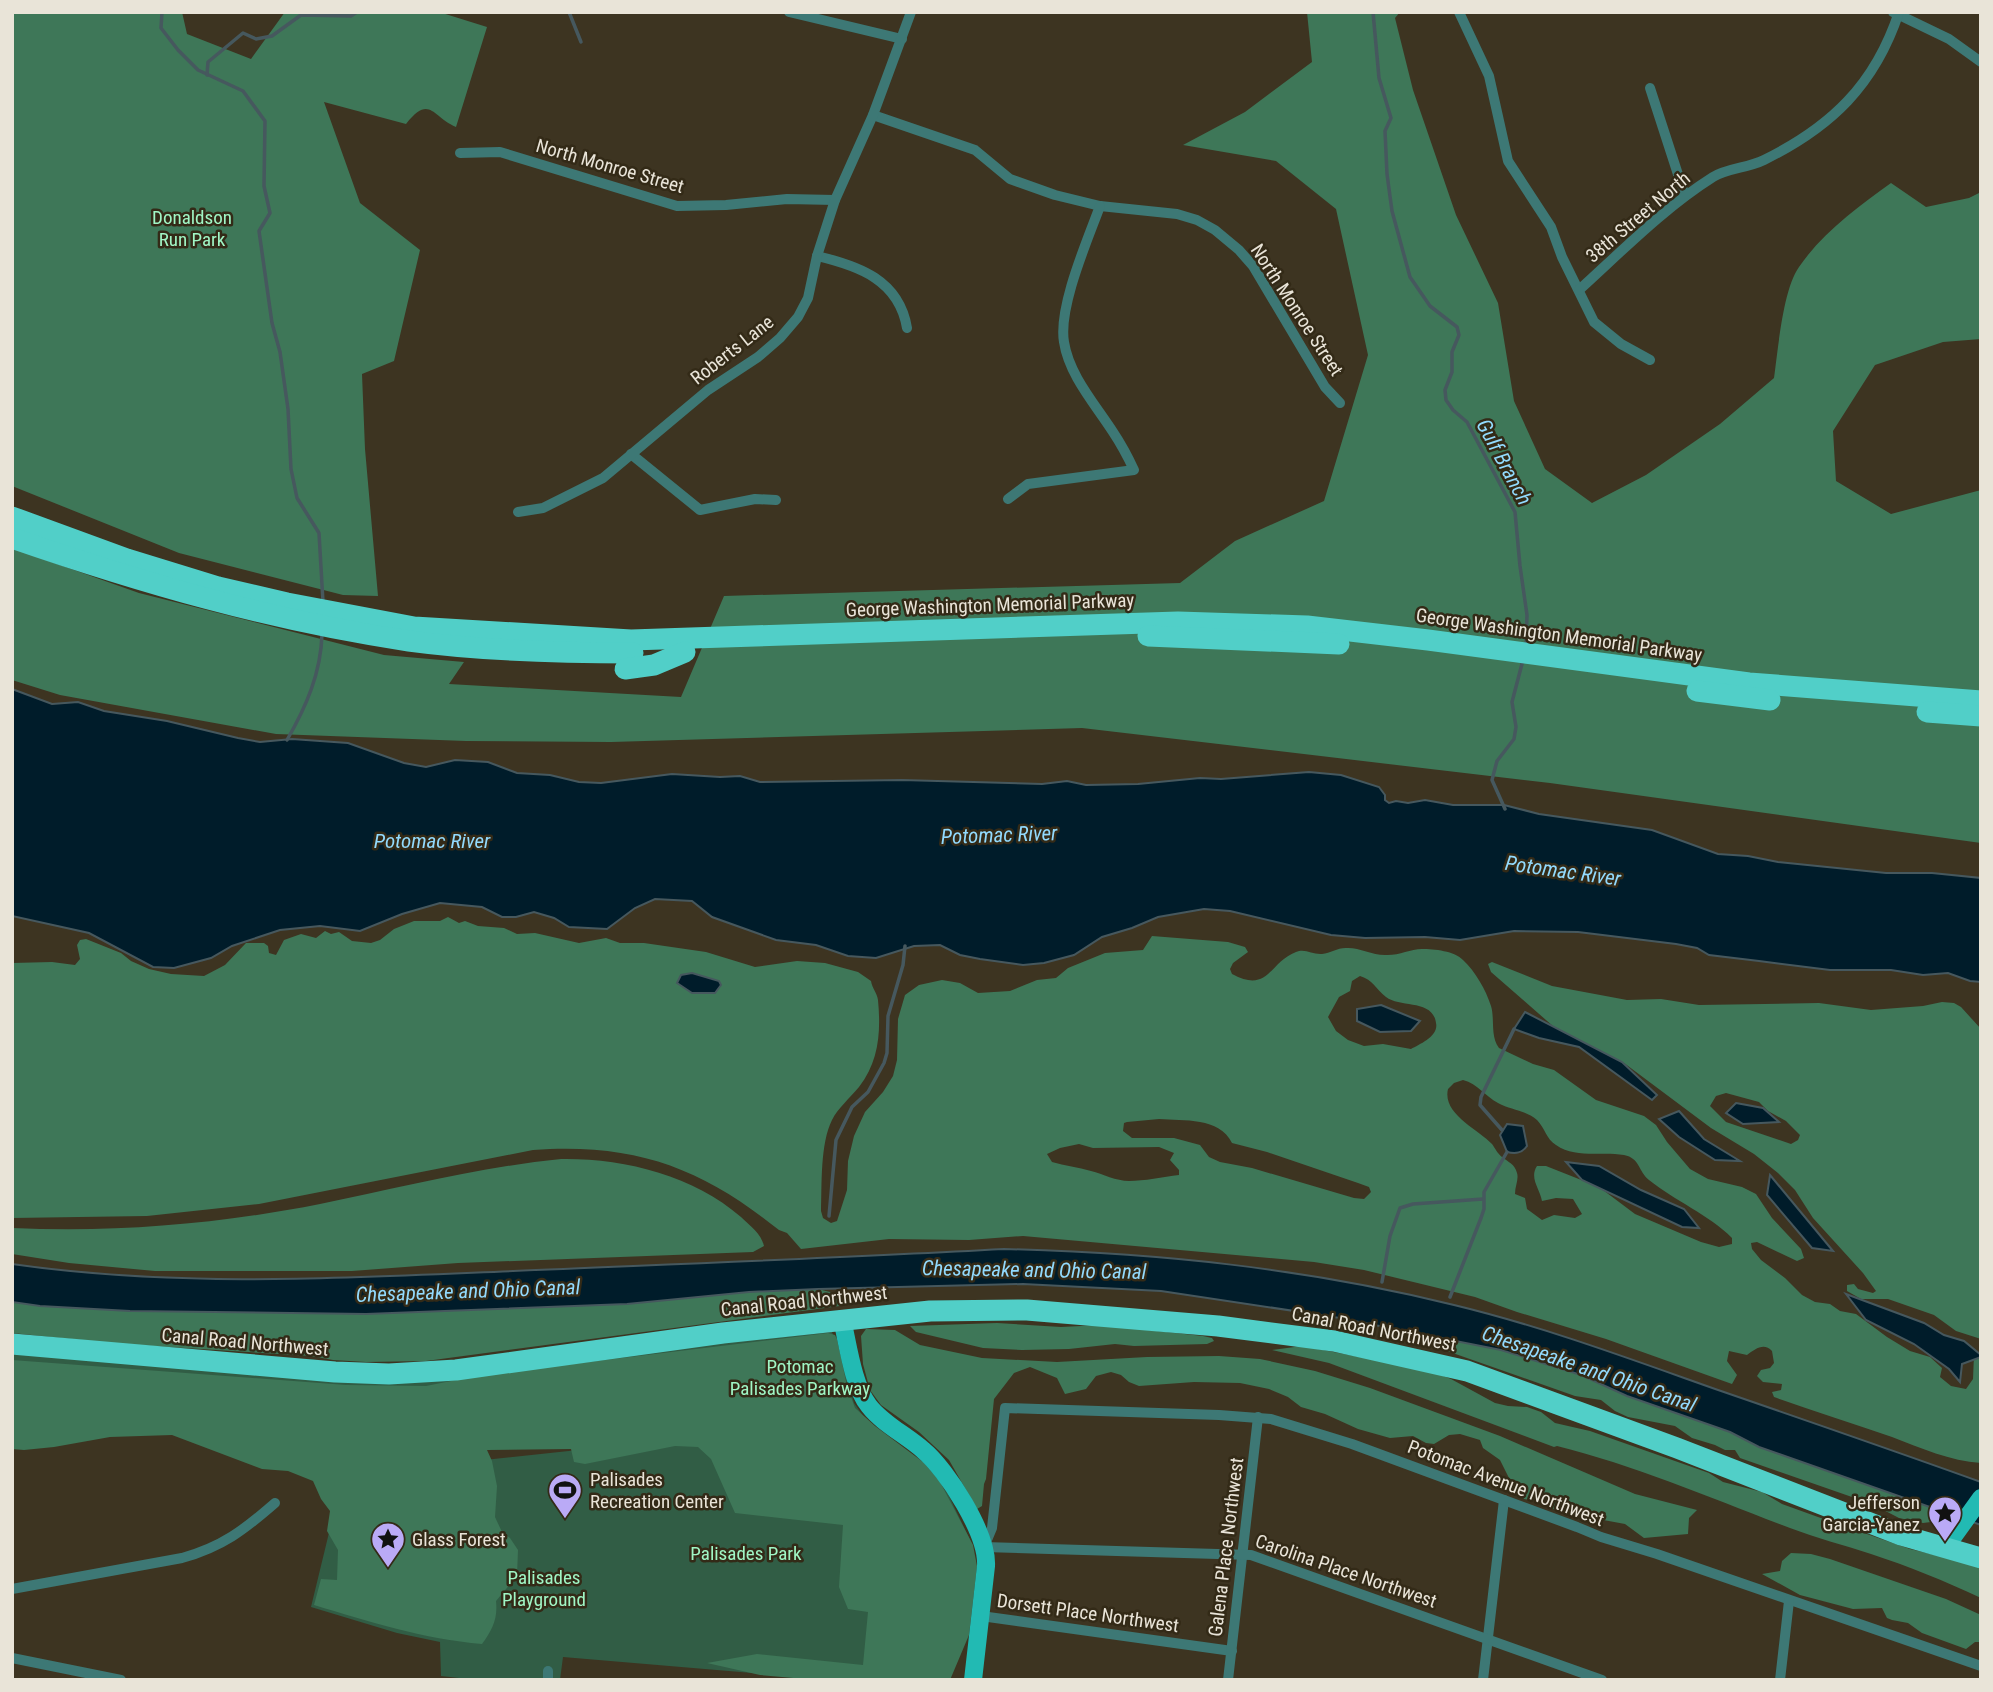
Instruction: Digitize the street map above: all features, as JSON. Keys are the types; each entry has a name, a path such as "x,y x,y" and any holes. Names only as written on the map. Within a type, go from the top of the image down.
{"highway":[{"name":"George Washington Memorial Parkway","path":"12,517 215,595"},
{"name":"George Washington Memorial Parkway","path":"12,538 215,595 287,603 412,634 479,647 535,652 685,652 1149,635 1425,647"},
{"name":"George Washington Memorial Parkway","path":"412,634 631,640 1178,622 1307,626 1425,647 1622,673 1981,701"},
{"path":"479,647 513,663 529,667"},
{"path":"625,669 654,665 685,652"},
{"name":"George Washington Memorial Parkway","path":"1622,673 1740,697 1981,716"},
{"name":"Canal Road Northwest","path":"12,1344 326,1372 389,1374 482,1367 842,1319 969,1310 1065,1312 1278,1332 1411,1357 1502,1383 1901,1535 1950,1540 1981,1558"}],"main road":[{"path":"842,1319 859,1386 867,1405 942,1468 974,1523 984,1547 986,1560 973,1680"},
{"path":"1950,1540 1981,1498"}],"street":[{"path":"789,12 902,39"},
{"name":"Roberts Lane","path":"517,512 543,508 603,478 708,390 758,357 780,338 798,317 808,298 817,256 835,200 873,115 911,12"},
{"path":"1459,12 1489,76 1508,161 1551,227 1562,257 1594,322 1621,344 1650,360"},
{"path":"1897,13 1949,38 1981,62"},
{"name":"38th Street North","path":"1579,290 1685,196 1717,175 1760,162 1782,151 1831,118 1859,89 1881,58 1897,13"},
{"path":"1650,88 1685,196"},
{"name":"North Monroe Street","path":"873,115 975,150 1010,179 1055,195 1100,206 1177,214 1197,220 1231,243 1253,266 1325,387 1340,403"},
{"name":"North Monroe Street","path":"460,153 500,152 677,206 726,205 787,199 835,200"},
{"path":"1008,499 1028,484 1135,470 1077,378 1064,341 1066,309 1100,206"},
{"path":"817,256 850,264 877,278 905,313 907,328"},
{"path":"631,454 700,510 755,499 776,500"},
{"name":"Potomac Avenue Northwest","path":"984,1547 992,1528 1005,1408 1258,1417 1315,1431 1601,1538 1657,1554 1981,1666"},
{"name":"Galena Place Northwest","path":"1228,1680 1258,1417"},
{"path":"1483,1680 1504,1500"},
{"path":"12,1590 182,1558 209,1550 234,1537 275,1503"},
{"name":"Carolina Place Northwest","path":"984,1547 1243,1554 1258,1557 1602,1680"},
{"path":"1780,1680 1789,1601"},
{"name":"Dorsett Place Northwest","path":"981,1616 1232,1651"},
{"path":"12,1658 83,1676 121,1680"}],"green space":[{"name":"Donaldson Run Park","path":"12,12 182,12 187,34 251,59 285,12 439,12 487,27 456,127 426,109 414,115 406,124 324,102 360,203 420,250 394,361 362,374 365,449 378,596 343,595 179,553 12,486"},
{"path":"1307,12 1400,12 1395,18 1413,90 1456,215 1498,303 1514,401 1545,469 1592,503 1646,475 1720,424 1774,378 1782,320 1793,277 1819,242 1854,211 1891,183 1926,207 1969,198 1981,192 1981,339 1943,342 1875,365 1833,431 1836,481 1891,514 1981,490 1981,843 1550,783 1082,728 611,742 466,741 276,734 60,695 12,680 12,548 139,593 384,655 464,662 449,684 681,697 724,596 1180,583 1235,541 1324,501 1368,355 1336,209 1276,161 1183,145 1245,112 1312,62"},
{"path":"448,917 459,923 465,921 478,926 504,928 517,934 535,933 579,943 606,938 620,943 644,943 706,952 755,967 797,961 825,963 858,972 871,981 879,1012 875,1056 866,1077 835,1116 825,1141 821,1211 823,1218 831,1223 837,1221 847,1190 848,1161 854,1136 865,1112 893,1076 897,1060 898,1019 905,995 919,985 942,980 960,983 978,993 1010,991 1037,980 1056,978 1068,968 1105,953 1143,950 1152,936 1228,942 1245,947 1248,952 1233,963 1230,969 1232,974 1254,980 1268,974 1280,962 1299,951 1322,954 1353,948 1385,955 1422,949 1450,953 1467,964 1483,987 1491,1006 1499,1048 1533,1064 1554,1070 1596,1100 1644,1116 1656,1125 1690,1169 1708,1179 1742,1187 1756,1194 1772,1218 1801,1249 1804,1258 1797,1261 1757,1242 1751,1243 1752,1249 1802,1295 1815,1302 1830,1304 1840,1311 1856,1314 1910,1351 1930,1357 1942,1368 1940,1377 1951,1386 1966,1389 1973,1379 1974,1355 1981,1353 1981,1463 1936,1453 1774,1397 1772,1392 1781,1390 1782,1384 1763,1382 1757,1376 1761,1370 1770,1368 1774,1363 1772,1351 1766,1347 1747,1355 1729,1351 1727,1361 1737,1375 1732,1384 1606,1339 1475,1297 1364,1270 1314,1262 1023,1236 969,1240 889,1239 801,1249 787,1233 722,1190 693,1175 635,1156 603,1151 533,1150 259,1204 147,1216 12,1218 12,963 52,962 75,965 80,959 77,945 80,940 86,939 121,953 149,969 171,974 204,976 225,965 246,943 264,943 268,946 269,953 276,955 284,940 301,934 316,938 325,931 331,934 339,932 352,941 371,943 414,921 440,921","holes":["1360,976 1392,1000 1429,1010 1434,1015 1435,1032 1411,1049 1383,1044 1364,1046 1348,1040 1336,1031 1328,1017 1339,997 1350,991 1352,981","1463,1080 1468,1082 1498,1103 1532,1117 1540,1123 1553,1143 1564,1149 1581,1153 1624,1155 1633,1159 1649,1180 1723,1229 1732,1238 1732,1244 1719,1247 1701,1242 1635,1214 1599,1187 1546,1166 1537,1166 1534,1175 1542,1201 1573,1199 1582,1214 1575,1218 1554,1215 1542,1220 1527,1209 1525,1198 1515,1194 1518,1178 1515,1167 1450,1106 1448,1089","1159,1119 1200,1122 1219,1129 1232,1143 1358,1183 1369,1187 1371,1192 1364,1199 1354,1198 1252,1168 1220,1162 1209,1157 1200,1145 1174,1138 1132,1138 1123,1131 1124,1123","1079,1144 1093,1148 1159,1147 1174,1153 1170,1160 1179,1170 1179,1175 1119,1180 1052,1162 1047,1154"]},
{"path":"1492,962 1552,986 1627,1000 1661,999 1699,1005 1819,1003 1871,1010 1942,1002 1961,1007 1981,1029 1981,1339 1956,1331 1934,1315 1888,1299 1861,1299 1847,1291 1847,1285 1854,1284 1858,1289 1873,1293 1876,1291 1813,1218 1795,1190 1778,1173 1754,1154 1711,1128 1624,1063 1554,1027 1491,972 1488,964","holes":["1726,1093 1759,1102 1768,1111 1786,1121 1800,1135 1798,1140 1791,1144 1726,1122 1710,1106 1716,1096"]},
{"path":"561,1159 585,1159 633,1166 679,1180 722,1202 758,1233 764,1246 753,1252 458,1263 352,1271 155,1271 69,1263 12,1254 12,1228 128,1228 205,1222 282,1211 470,1173"},
{"path":"818,1289 830,1292 841,1303 840,1306 426,1361 333,1360 311,1356 121,1344 12,1333 12,1302 130,1311 366,1314 627,1304 749,1292"},
{"path":"997,1323 1061,1327 1101,1325 1203,1336 1214,1341 1207,1344 1115,1344 1022,1350 983,1348 916,1332 910,1326"},
{"path":"866,1329 895,1330 920,1345 982,1358 1057,1362 1147,1357 1219,1356 1260,1359 1315,1371 1370,1388 1500,1436 1635,1494 1697,1510 1689,1518 1688,1534 1644,1538 1625,1524 1560,1512 1536,1501 1524,1499 1500,1460 1483,1448 1480,1440 1460,1434 1449,1435 1434,1444 1413,1436 1390,1438 1301,1407 1288,1397 1269,1389 1240,1383 1194,1382 1139,1386 1111,1372 1096,1376 1086,1389 1065,1394 1057,1378 1030,1367 1014,1373 994,1399 982,1506 977,1509 949,1460 919,1432 881,1405 870,1390 863,1364 861,1336"},
{"name":"Palisades Park","path":"832,1332 854,1403 866,1420 926,1466 948,1494 972,1544 939,1680 833,1680 563,1657 560,1680 477,1680 441,1676 440,1642 397,1633 311,1607 343,1475 746,1432 12,1402 12,1351 248,1371 614,1354"},
{"name":"Potomac Palisades Parkway","path":"828,1333 835,1335 837,1339 847,1386 855,1408 923,1462 939,1480 973,1545 977,1566 969,1635 950,1680 816,1680 760,1675 707,1663 757,1654 863,1665 868,1612 848,1609 839,1587 843,1525 735,1513 711,1459 698,1447 675,1446 585,1464 574,1462 571,1449 487,1450 497,1486 495,1517 502,1532 518,1550 517,1576 496,1601 494,1624 482,1644 418,1634 314,1605 321,1579 337,1580 338,1550 327,1531 330,1511 313,1481 288,1471 262,1469 172,1435 110,1437 54,1447 12,1449 12,1360 346,1385 426,1386 481,1375"},
{"path":"1450,1338 1501,1350 1581,1375 1627,1396 1730,1432 1759,1447 1948,1512 1948,1517 1923,1523 1899,1518 1872,1504 1740,1458 1735,1450 1725,1450 1692,1438 1675,1426 1628,1417 1601,1400 1575,1396 1447,1351"},
{"path":"1302,1346 1428,1370 1495,1403 1527,1407 1541,1412 1555,1423 1590,1431 1709,1473 1723,1482 1762,1492 1782,1504 1910,1549 1981,1566 1981,1598 1899,1564 1800,1532 1646,1473 1587,1454 1554,1447 1329,1363 1272,1350"},
{"path":"1791,1553 1830,1559 1946,1599 1981,1615 1981,1642 1975,1642 1966,1649 1922,1633 1908,1623 1887,1618 1882,1608 1853,1609 1800,1595 1762,1574 1780,1571 1782,1561"}],"water":[{"name":"Potomac River","path":"12,689 52,704 78,702 104,711 167,721 260,742 292,739 348,743 404,763 426,767 455,760 488,762 517,773 550,775 579,782 601,783 672,774 740,776 760,782 902,780 1042,784 1067,781 1086,785 1309,772 1341,775 1379,787 1389,803 1425,800 1453,805 1504,805 1539,814 1652,830 1718,854 1886,873 1932,873 1981,878 1981,982 1948,973 1923,975 1891,970 1830,970 1709,955 1697,948 1676,944 1578,932 1514,931 1460,940 1331,935 1230,911 1204,909 1158,917 1102,937 1074,955 1044,963 1023,965 980,959 960,955 940,945 914,946 876,958 848,956 816,945 776,940 712,917 692,901 655,899 635,908 607,929 569,927 554,918 534,912 516,917 502,917 482,907 440,903 402,914 360,931 320,926 280,930 232,946 211,958 174,968 153,967 89,933 12,916"},
{"path":"692,973 719,981 721,985 715,993 692,993 677,983 681,975"},
{"path":"1381,1005 1420,1021 1411,1031 1380,1032 1357,1021 1357,1009"},
{"path":"1525,1012 1622,1062 1657,1095 1652,1100 1579,1047 1514,1029"},
{"path":"1736,1103 1763,1108 1779,1122 1743,1124 1726,1113"},
{"path":"1679,1111 1704,1139 1740,1161 1715,1160 1679,1137 1659,1119"},
{"path":"1507,1124 1523,1126 1527,1146 1521,1152 1507,1152 1500,1135"},
{"path":"1566,1162 1599,1166 1641,1190 1684,1209 1699,1228 1682,1227 1582,1180"},
{"path":"1770,1175 1833,1251 1812,1248 1767,1195"},
{"name":"Chesapeake and Ohio Canal","path":"1004,1249 1118,1254 1287,1272 1398,1292 1522,1323 1981,1482 1981,1525 1759,1447 1730,1432 1627,1396 1581,1375 1501,1350 1334,1317 1161,1291 1023,1284 818,1289 749,1292 627,1304 366,1314 130,1311 12,1302 12,1264 137,1276 262,1279"},
{"path":"1846,1294 1964,1341 1981,1357 1962,1364 1960,1382 1949,1369 1914,1344 1866,1320"}],"waterway":[{"path":"162,12 161,28 178,50 198,70 243,91 265,121 264,186 270,213 259,231 288,409 291,469 297,498 319,533 323,602"},
{"path":"207,75 208,62 243,33 256,39 272,36 301,15 351,16 357,12"},
{"path":"569,12 581,42"},
{"name":"Gulf Branch","path":"1373,12 1379,78 1391,118 1385,131 1392,211 1410,277 1430,306 1457,327 1459,335 1452,352 1452,372 1445,390 1446,400 1467,422 1515,512 1527,615 1526,645"},
{"path":"287,740 311,689 319,662 322,634"},
{"name":"Gulf Branch","path":"1505,809 1492,780 1497,761 1514,739 1516,727 1512,702 1523,660"},
{"path":"829,1216 836,1140 852,1107 868,1092 884,1063 887,1053 888,1016 903,965 905,946"},
{"path":"1502,1130 1480,1105 1481,1097 1514,1029"},
{"path":"1450,1297 1484,1209 1484,1192 1507,1152"},
{"path":"1382,1282 1390,1236 1400,1208 1413,1204 1483,1199"}],"place":[{"name":"Palisades Recreation Center","path":"565,1520"},
{"name":"Jefferson Garcia-Yanez","path":"1945,1543"},
{"name":"Glass Forest","path":"388,1569"}],"park label":[{"name":"Palisades Playground","path":"544,1588"}]}
